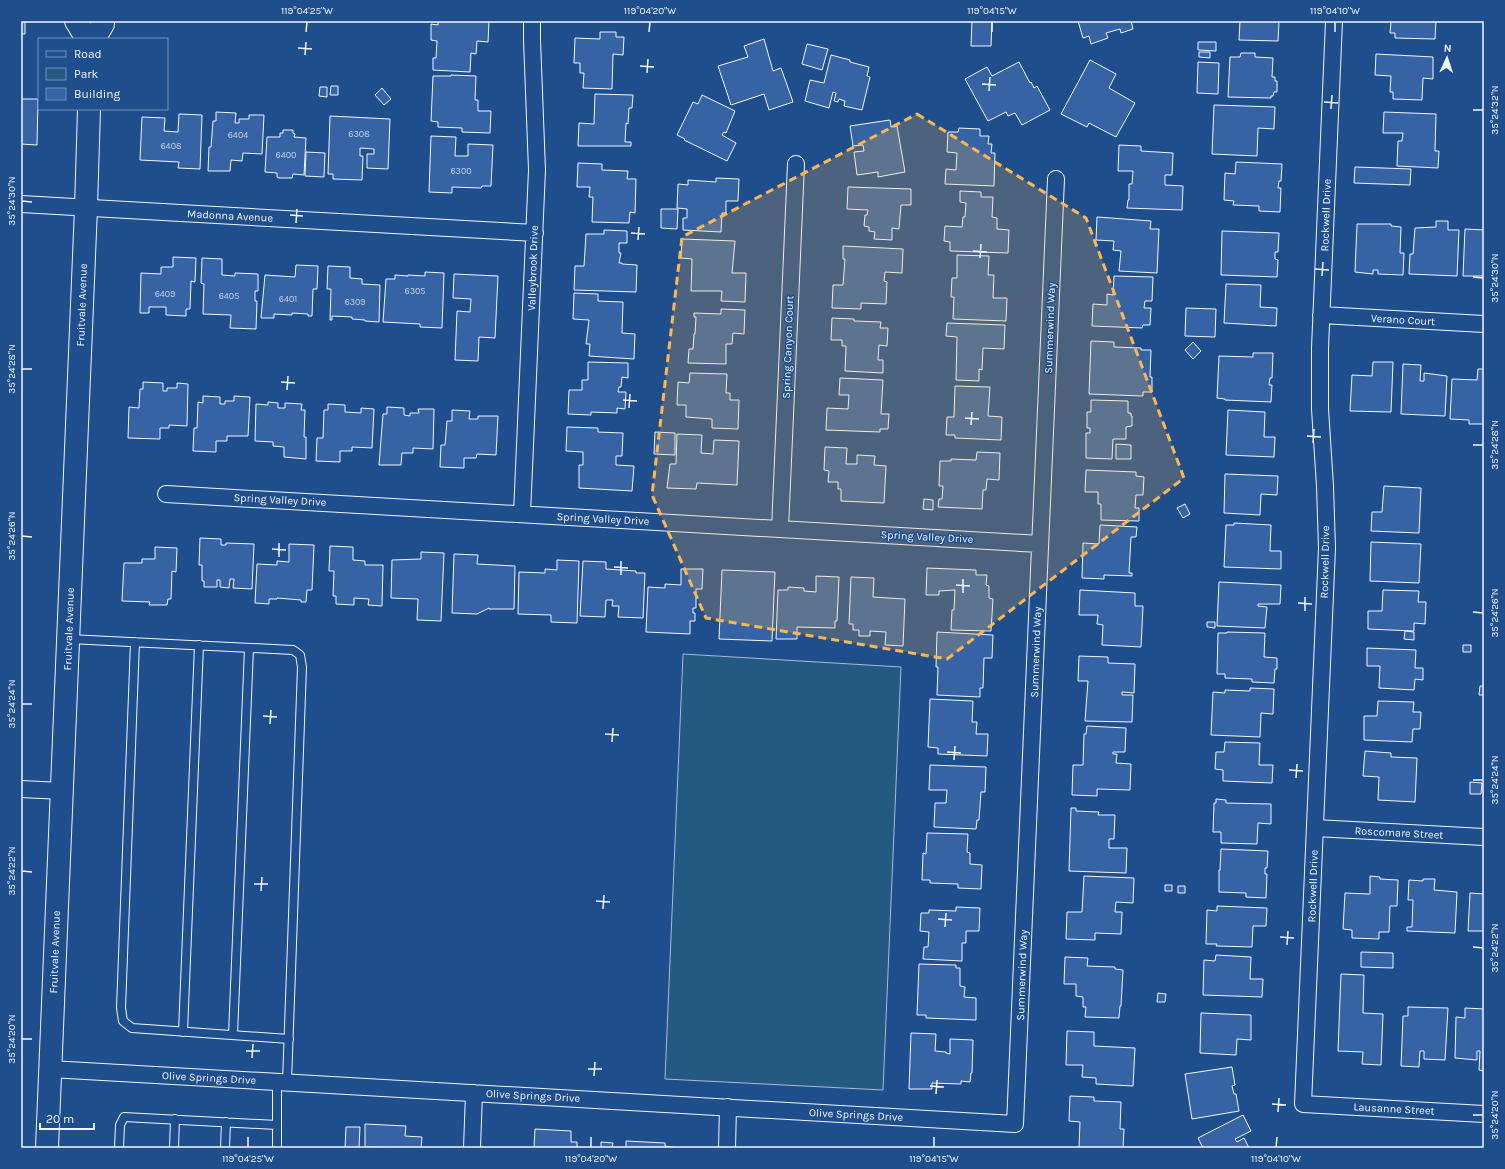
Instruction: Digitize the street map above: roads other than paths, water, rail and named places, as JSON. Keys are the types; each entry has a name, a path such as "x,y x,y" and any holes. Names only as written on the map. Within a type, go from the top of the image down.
{"main road":[{"path":"76,21 86,38"},
{"path":"95,38 103,24 103,21"},
{"name":"Fruitvale Avenue","path":"47,1148 89,110"}],"street":[{"name":"Valleybrook Drive","path":"522,514 537,170 532,21"},
{"name":"Rockwell Drive","path":"1303,1104 1327,548 1320,409 1321,315 1334,21"},
{"name":"Spring Canyon Court","path":"780,529 796,164"},
{"name":"Summerwind Way","path":"1015,1124 1056,179"},
{"name":"Madonna Avenue","path":"21,204 535,233"},
{"name":"Verano Court","path":"1321,315 1484,324"},
{"name":"Spring Valley Drive","path":"166,494 1040,544"},
{"path":"21,789 62,791"},
{"name":"Roscomare Street","path":"1315,828 1484,837"},
{"name":"Olive Springs Drive","path":"50,1069 1015,1124"},
{"path":"472,1148 474,1093"},
{"name":"Lausanne Street","path":"1303,1104 1484,1114"},
{"path":"727,1148 728,1108"}],"lane":[{"path":"68,639 293,650 300,655 302,667 289,1039 277,1125 277,1148"},
{"path":"135,642 121,1008 123,1021 132,1028 289,1039"},
{"path":"183,1032 199,645"},
{"path":"233,1035 249,648"},
{"path":"118,1148 120,1125 124,1117 277,1125"},
{"path":"174,1148 175,1119"},
{"path":"225,1148 226,1122"}]}
